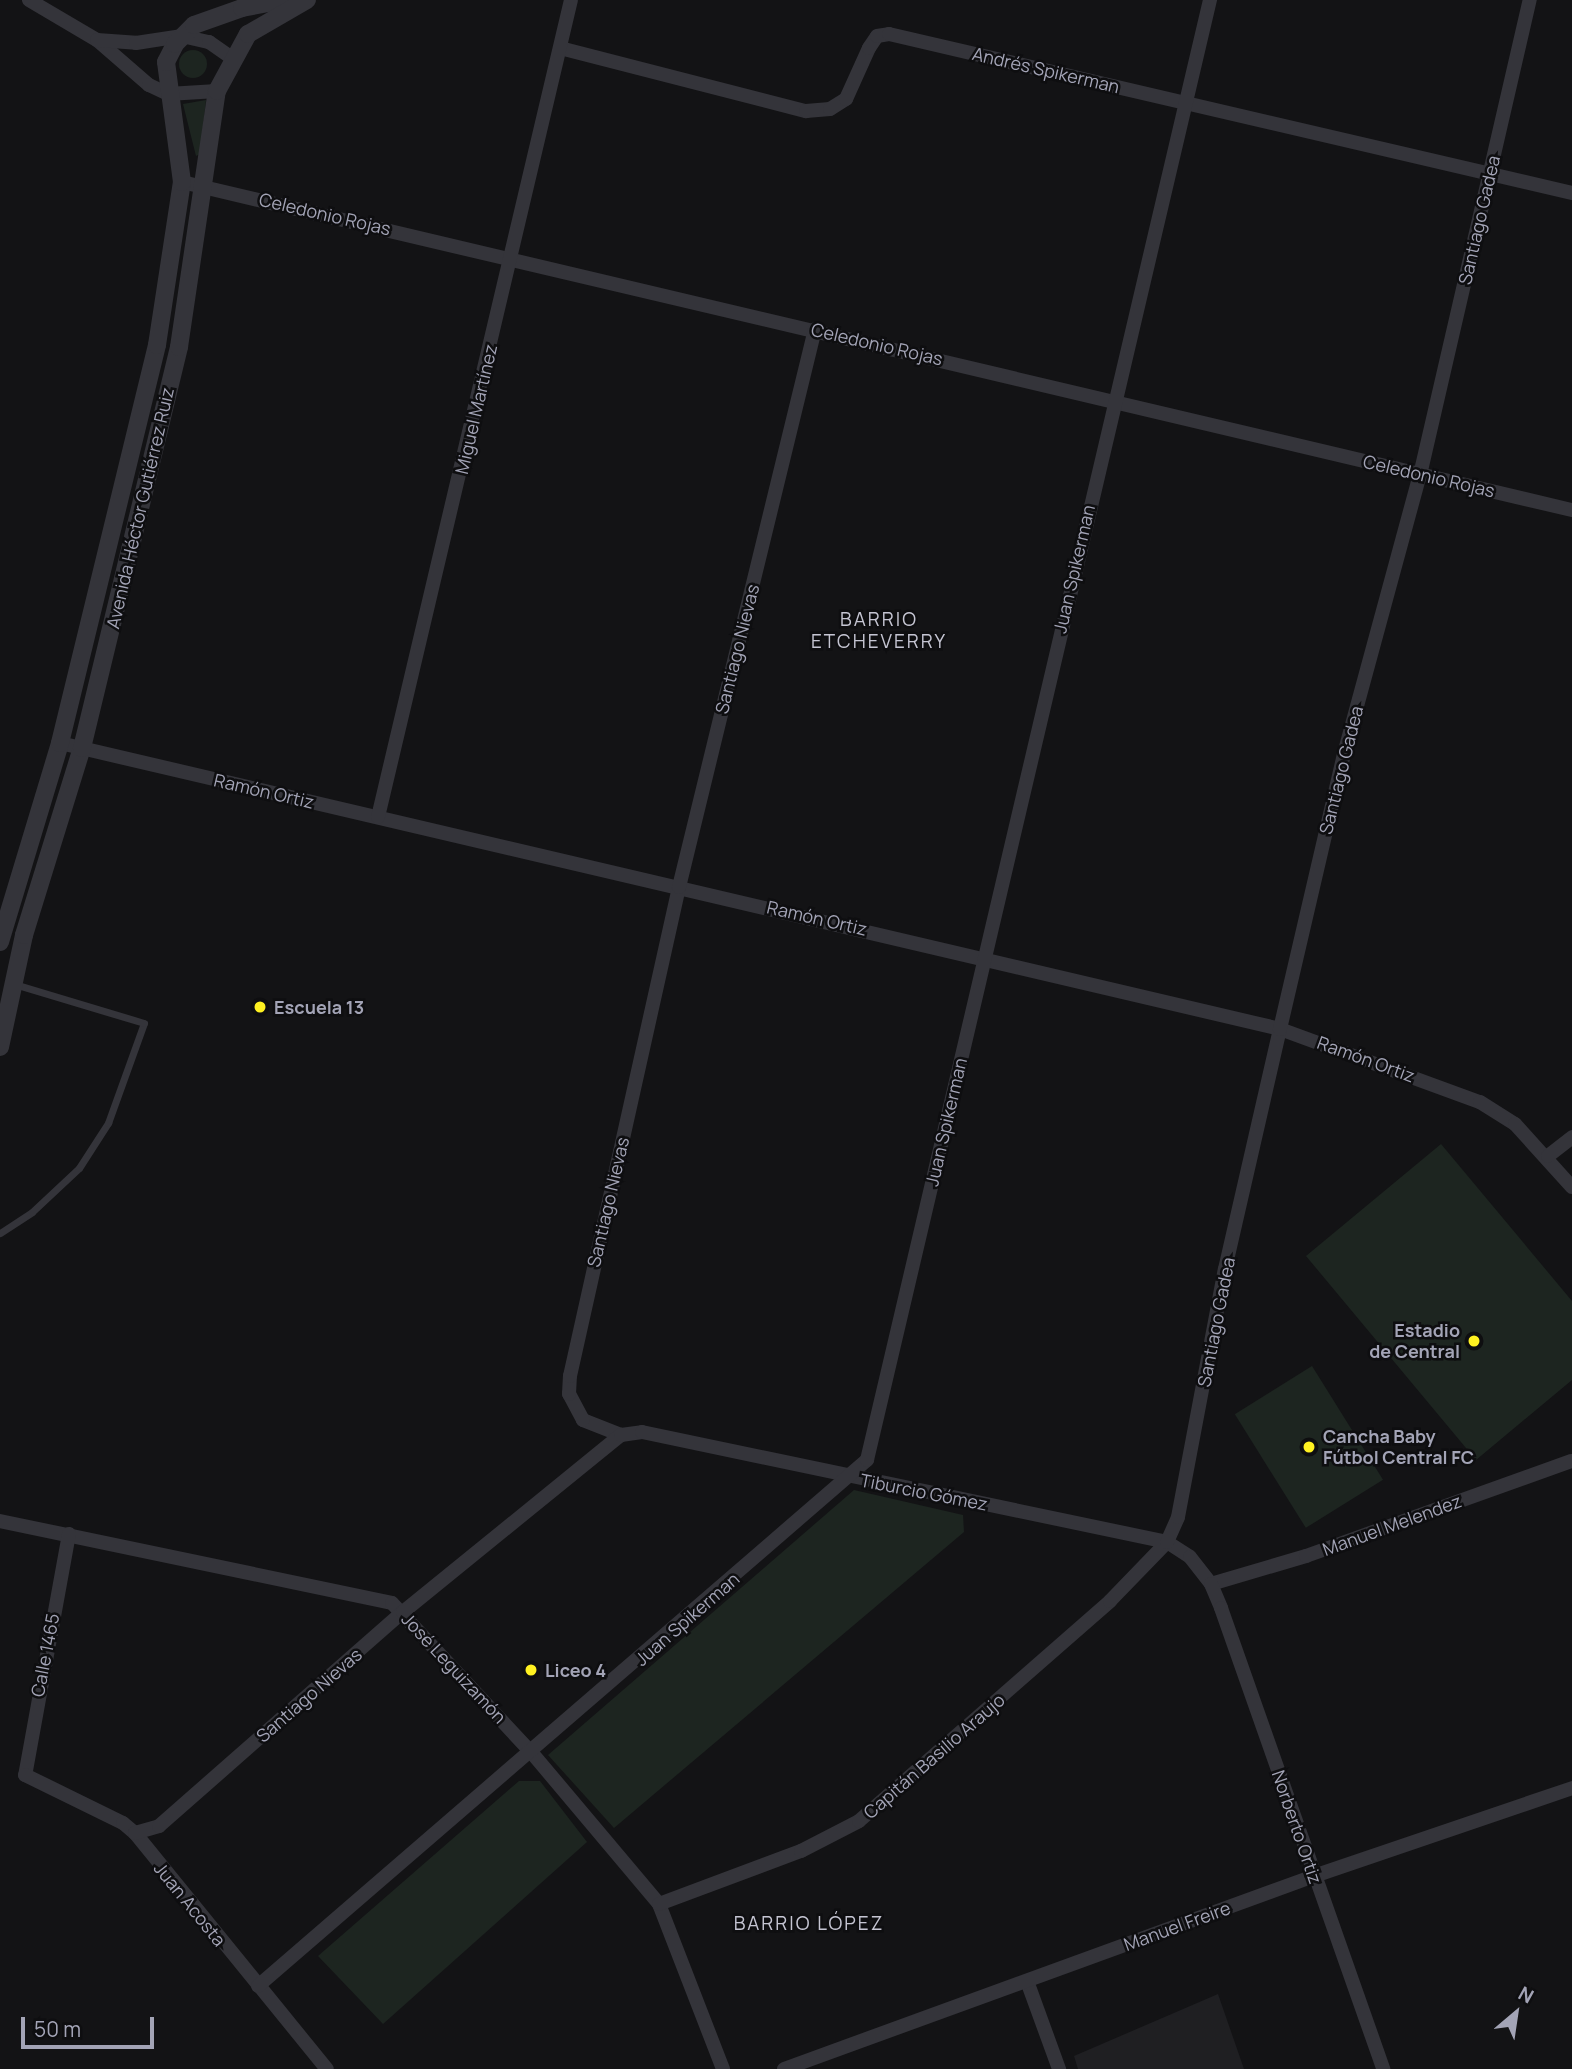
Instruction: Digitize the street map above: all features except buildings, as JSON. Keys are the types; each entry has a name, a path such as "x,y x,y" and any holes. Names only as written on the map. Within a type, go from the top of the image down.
{"street":[{"path":"29,0 97,40 149,85 168,94 217,91"},
{"path":"182,36 213,18 284,0"},
{"name":"Avenida Héctor Gutiérrez Ruiz","path":"0,1047 12,983 82,748 178,347 217,91 232,58 261,24 307,0"},
{"name":"Miguel Martínez","path":"378,817 571,0"},
{"name":"Juan Spikerman","path":"258,1986 851,1478 867,1460 1183,101 1210,0"},
{"name":"Santiago Gadea","path":"1167,1542 1186,1486 1225,1269 1344,754 1420,475 1530,0"},
{"name":"Andrés Spikerman","path":"560,48 806,111 830,109 846,99 869,48 877,36 888,34 1572,193"},
{"path":"97,40 136,43 182,36 209,41 232,58"},
{"name":"Avenida Héctor Gutiérrez Ruiz","path":"0,942 61,743 157,345 182,182 168,94 166,62 182,36"},
{"name":"Celedonio Rojas","path":"182,182 512,256 1572,510"},
{"name":"Santiago Nievas","path":"135,1833 159,1826 404,1612 621,1435 583,1420 569,1394 570,1376 679,887 815,329"},
{"name":"Ramón Ortiz","path":"61,743 985,957 1280,1029 1480,1102 1515,1124 1548,1156 1572,1187"},
{"path":"1548,1156 1572,1137"},
{"name":"Tiburcio Gómez","path":"621,1435 642,1432 851,1478 1167,1542 1190,1557 1211,1584"},
{"name":"Manuel Melendez","path":"1211,1584 1306,1556 1572,1461"},
{"name":"José Leguizamón","path":"0,1521 377,1598 404,1612 532,1753 659,1904 723,2069"},
{"name":"Calle 1465","path":"25,1775 69,1534"},
{"name":"Capitán Basilio Araujo","path":"659,1904 802,1851 859,1821 1110,1601 1167,1542"},
{"name":"Norberto Ortiz","path":"1211,1584 1383,2069"},
{"name":"Juan Acosta","path":"25,1775 123,1823 135,1833 327,2069"},
{"name":"Manuel Freire","path":"784,2069 1314,1876 1572,1788"},
{"path":"1027,1982 1059,2069"}],"lane":[{"path":"0,1233 32,1212 79,1168 108,1123 144,1023 12,983"}],"shaded area":[{"path":"193,50 203,54 207,64 203,74 193,78 183,74 179,64 183,54"},
{"path":"206,100 200,154 196,156 183,104"},
{"name":"Estadio de Central","path":"1441,1144 1572,1301 1572,1380 1476,1460 1306,1256"},
{"name":"Cancha Baby Fútbol Central FC","path":"1312,1366 1383,1480 1306,1528 1235,1414"},
{"path":"854,1490 963,1515 964,1532 614,1828 548,1755"},
{"path":"519,1781 540,1781 587,1842 383,2024 318,1956"},
{"path":"1218,1994 1244,2069 1078,2069 1074,2056"}],"place":[{"name":"Escuela 13","path":"260,1007"},
{"name":"Estadio de Central","path":"1474,1341"},
{"name":"Cancha Baby Fútbol Central FC","path":"1309,1447"},
{"name":"Liceo 4","path":"531,1670"}],"district":[{"name":"BARRIO ETCHEVERRY","path":"879,631"},
{"name":"BARRIO LÓPEZ","path":"809,1924"}]}
